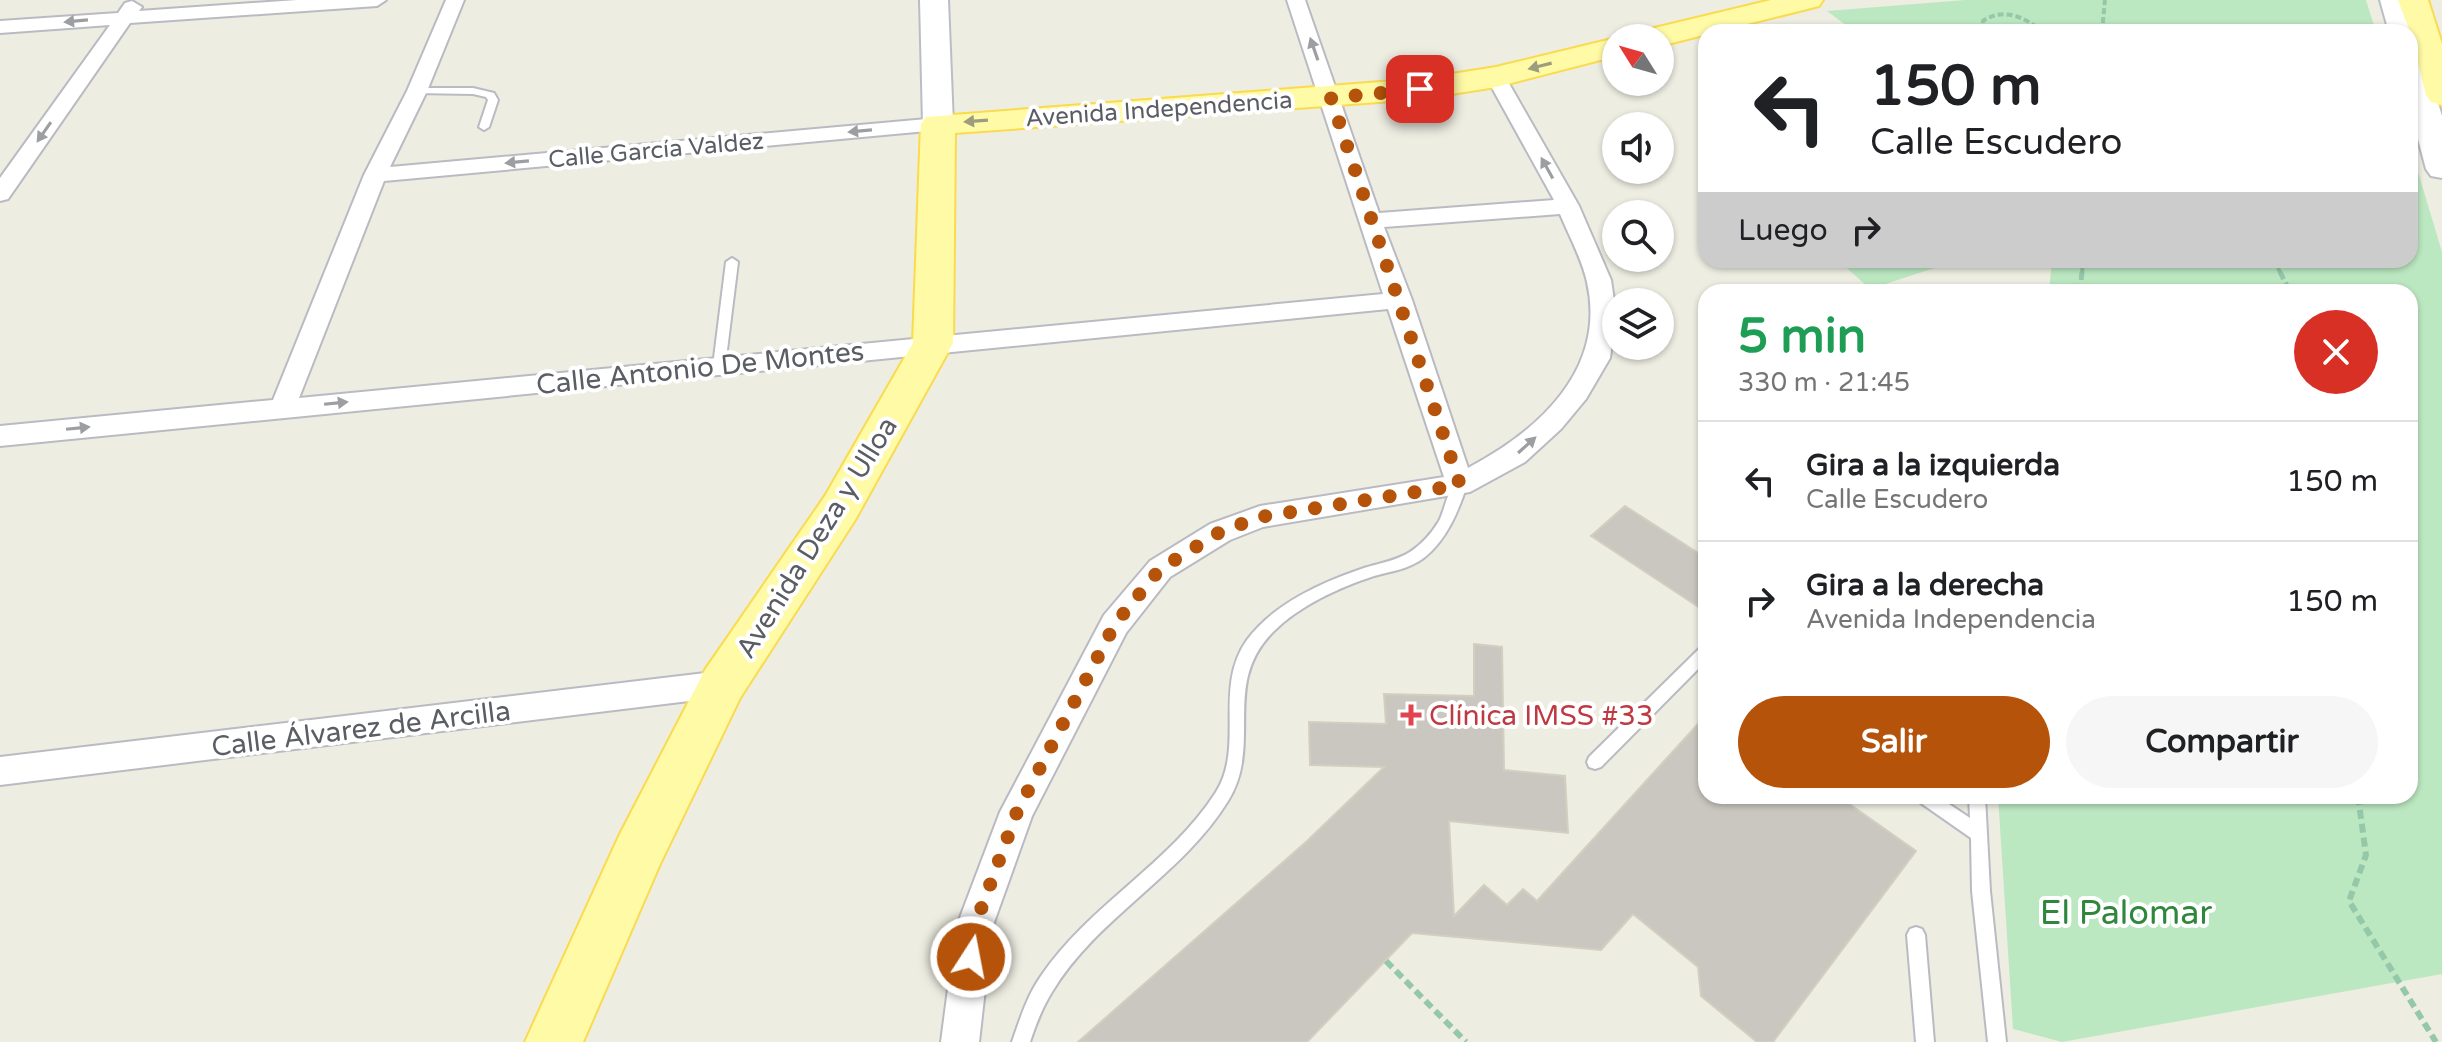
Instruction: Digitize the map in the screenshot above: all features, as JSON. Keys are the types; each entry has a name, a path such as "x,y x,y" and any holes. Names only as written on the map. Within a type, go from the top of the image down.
{"main road":[{"path":"1710,24 1808,0"},
{"path":"2401,1 2411,24"},
{"path":"1674,33 1698,27"},
{"path":"2418,40 2442,95"},
{"name":"Avenida Independencia","path":"938,124 1331,98 1420,89 1496,77 1602,50"},
{"name":"Avenida Deza y Ulloa","path":"554,1042 638,853 722,684 840,508 933,343 938,124"}],"street":[{"path":"0,27 132,8 377,0"},
{"path":"282,409 375,175 417,91 455,0"},
{"name":"Avenida Deza y Ulloa","path":"934,0 938,124"},
{"path":"1296,0 1400,300 1460,485"},
{"path":"2401,1 2402,24"},
{"path":"0,194 132,8"},
{"path":"960,1042 974,928 1017,812 1115,624 1160,569 1220,532 1260,517 1460,485 1516,455 1552,422 1577,393 1597,358 1604,313 1599,280 1568,206 1496,77"},
{"path":"2418,84 2442,169"},
{"name":"Calle García Valdez","path":"375,175 938,124"},
{"path":"1373,221 1568,206"},
{"name":"Calle Antonio De Montes","path":"0,436 1400,300"},
{"name":"Calle Álvarez de Arcilla","path":"0,771 722,684"}],"lane":[{"path":"417,91 473,91 490,95 493,100 491,111 484,127"},
{"path":"719,366 732,262"},
{"path":"1021,1042 1026,1023 1044,989 1068,955 1210,815 1231,781 1236,743 1235,700 1242,658 1269,626 1308,599 1365,573 1410,560 1434,539 1451,516 1460,485"},
{"path":"1595,762 1698,659"},
{"path":"1936,804 1979,834"},
{"path":"1977,804 1981,891 1997,1042"},
{"path":"1916,935 1925,1042"}],"path":[{"path":"2103,24 2105,0"},
{"path":"1983,24 1983,21 1995,15 2025,19 2032,24"},
{"path":"2359,804 2366,855 2349,901 2436,1042"},
{"path":"1386,961 1466,1042"}],"green space":[{"path":"1965,0 2366,0 2374,24 1844,24 1827,11"},
{"name":"El Palomar","path":"2418,172 2442,252 2442,974 2062,1042 2013,1029 1999,804 2418,804 2418,284 2050,284 2051,268 2418,268"},
{"path":"1847,268 1934,268 1885,284 1864,284"}],"building":[{"path":"1625,506 1698,553 1698,607 1591,536"},
{"path":"1474,644 1502,647 1504,770 1565,776 1568,833 1449,821 1454,916 1484,885 1507,905 1523,889 1537,901 1698,724 1698,804 1849,804 1916,851 1773,1042 1757,1042 1701,996 1698,967 1633,914 1601,950 1412,933 1307,1042 1078,1042 1307,841 1384,767 1310,765 1309,722 1386,724 1384,694 1474,696"}],"place":[{"name":"Clínica IMSS #33","path":"1411,715"}],"route":[{"path":"971,957 974,928 1017,812 1115,624 1160,569 1220,532 1260,517 1460,485 1331,98 1420,89"}]}
